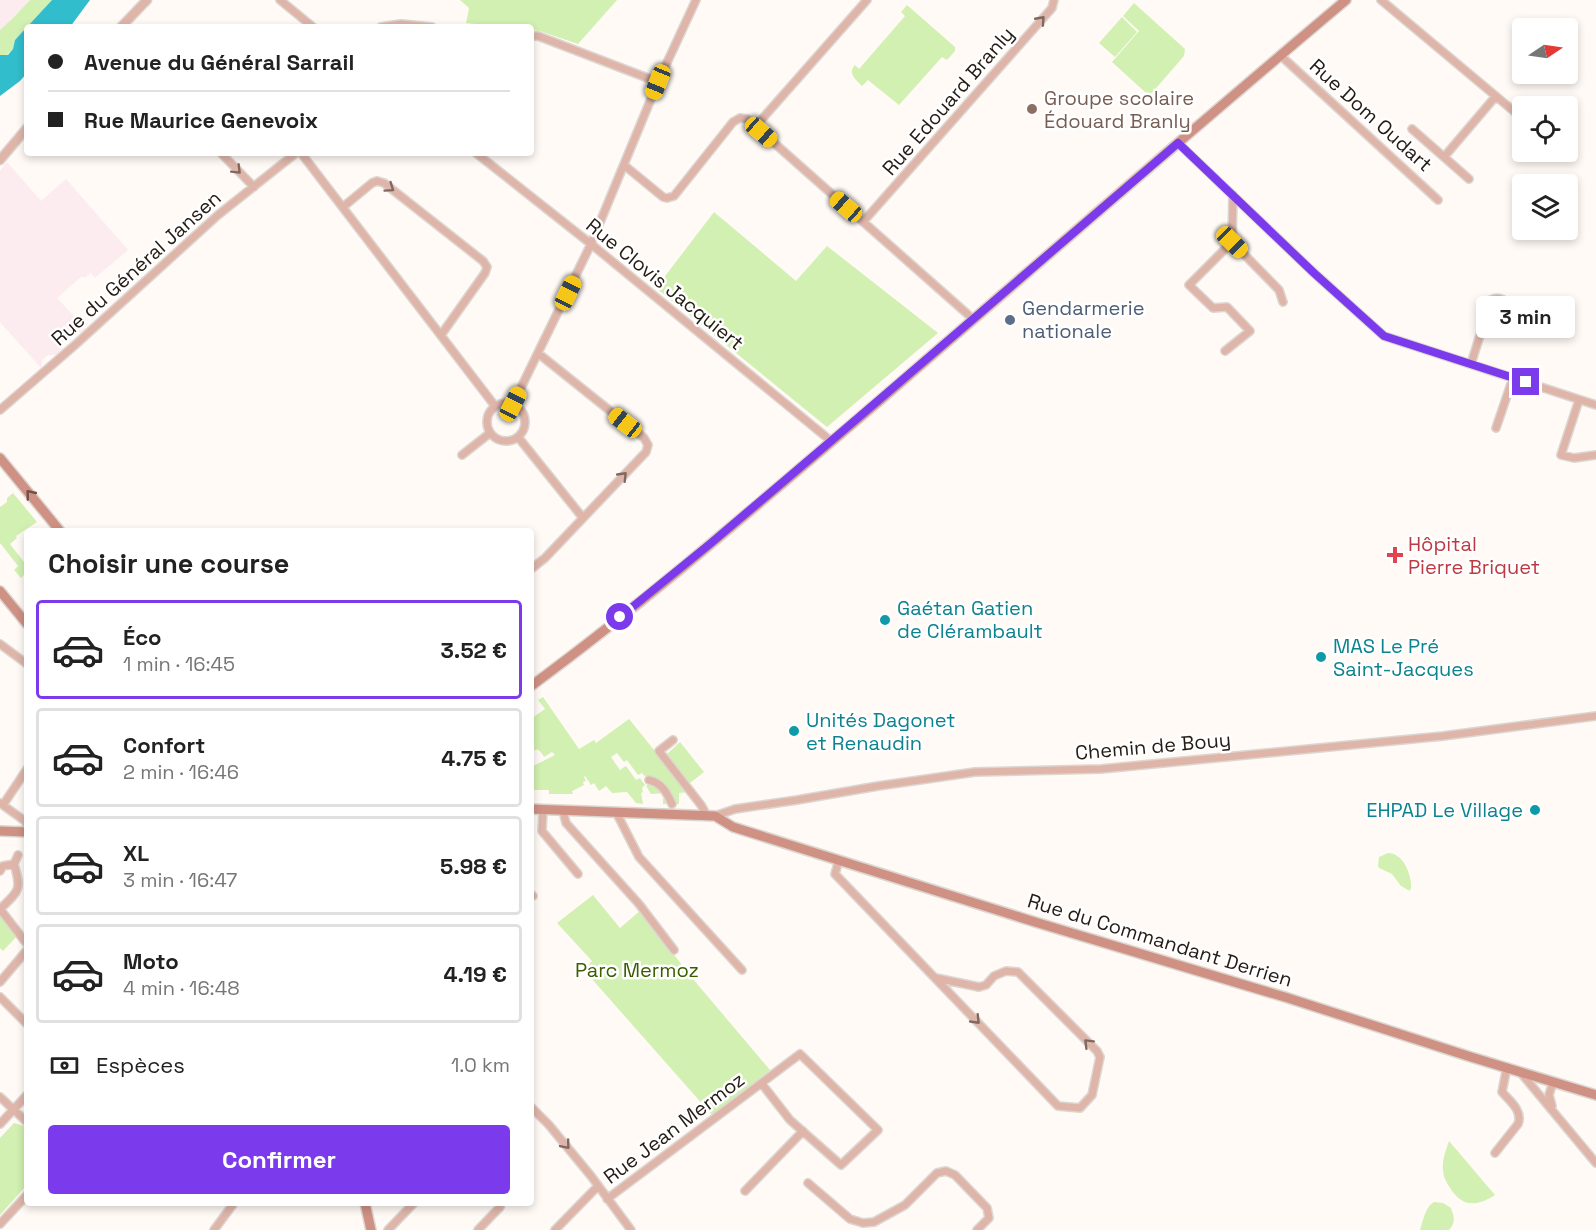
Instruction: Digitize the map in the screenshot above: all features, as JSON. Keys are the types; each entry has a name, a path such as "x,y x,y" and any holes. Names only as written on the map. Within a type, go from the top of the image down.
{"main road":[{"path":"534,683 666,580 1346,0"},
{"path":"0,458 58,528"},
{"path":"0,591 24,620"},
{"path":"534,809 711,816"},
{"name":"Rue du Commandant Derrien","path":"711,816 733,828 1596,1095"},
{"path":"0,831 24,832"},
{"path":"366,1206 371,1230"}],"street":[{"path":"124,24 147,0"},
{"path":"280,0 309,24"},
{"path":"513,404 591,244 658,82 696,0"},
{"path":"755,127 867,0"},
{"name":"Rue Edouard Branly","path":"863,222 1052,8 1054,0"},
{"path":"1381,0 1512,110"},
{"path":"534,36 658,82"},
{"name":"Rue Dom Oudart","path":"1280,55 1438,200"},
{"path":"1444,157 1496,96"},
{"path":"624,165 663,197 670,198 737,119 747,119 974,319"},
{"path":"1412,129 1469,179"},
{"path":"0,160 24,132"},
{"path":"1178,143 1384,336 1596,405"},
{"path":"224,156 254,187"},
{"name":"Rue du Général Jansen","path":"0,410 218,215 292,156"},
{"path":"303,156 495,406"},
{"name":"Rue Clovis Jacquiert","path":"480,156 831,441"},
{"path":"343,207 372,183 377,181 384,183 483,261 487,267 485,273 441,335"},
{"path":"1225,351 1250,331 1227,307 1214,308 1189,285 1232,242 1233,195"},
{"path":"1232,242 1279,290 1283,302"},
{"path":"1471,364 1491,300 1496,297 1503,298 1516,312 1511,328 1507,332 1484,324"},
{"path":"534,567 545,558 646,452 648,445 644,438 539,354"},
{"path":"1496,428 1513,378"},
{"path":"1579,400 1561,455 1574,458 1596,455"},
{"path":"501,403 513,404 519,408 525,419 525,426 518,437 509,441 498,440 490,433 488,415 495,406 501,403"},
{"path":"462,455 490,433"},
{"path":"518,437 583,518"},
{"path":"0,644 24,662"},
{"name":"Chemin de Bouy","path":"711,816 735,809 975,772 1101,769 1443,736 1596,716"},
{"path":"673,740 658,750 711,816"},
{"path":"24,773 2,804 24,821"},
{"path":"650,780 662,786 672,804"},
{"path":"543,810 542,831 578,874"},
{"path":"563,811 566,823 639,904 674,951"},
{"path":"616,812 639,857 742,970"},
{"path":"18,855 14,864 18,877 17,893 0,908 24,940"},
{"path":"839,860 835,874 1058,1106 1080,1108 1092,1095 1100,1057 1097,1051 1018,972 1006,970 994,976 986,985 979,987 936,978"},
{"path":"0,871 3,866 14,864"},
{"path":"0,982 24,954"},
{"path":"0,997 24,1021"},
{"name":"Rue Jean Mermoz","path":"607,1199 800,1054 878,1130 841,1165 790,1120 762,1084"},
{"path":"1495,1153 1518,1124 1520,1118 1519,1113 1502,1092 1512,1068 1526,1078 1596,1163"},
{"path":"1553,1082 1549,1098 1556,1113"},
{"path":"0,1097 24,1120"},
{"path":"0,1124 24,1098"},
{"path":"534,1110 553,1130 631,1230"},
{"path":"746,1191 802,1131"},
{"path":"808,1183 850,1219 874,1222 905,1205 937,1173 946,1171 955,1174 987,1208 989,1218 977,1230"},
{"path":"555,1230 598,1186"},
{"path":"0,1224 24,1198"},
{"path":"213,1230 232,1206"},
{"path":"388,1230 411,1206"},
{"path":"478,1230 500,1206"}],"shaded area":[{"path":"0,0 30,0 0,30"},
{"path":"7,162 41,201 66,179 128,250 95,278 91,273 84,278 82,276 57,298 85,328 81,332 72,332 63,340 63,348 56,355 48,355 42,360 41,368 0,322 0,171"}],"green space":[{"path":"30,0 52,0 30,24 24,24 24,30 15,40 13,49 7,55 0,55 0,30"},
{"path":"460,0 617,0 578,44 534,30 534,24 466,23 469,8"},
{"path":"1134,3 1185,49 1184,56 1150,95 1112,62 1139,31 1123,16"},
{"path":"907,5 955,47 955,51 947,60 942,57 899,105 868,80 862,86 853,76 852,71 855,65 859,69 905,16 901,12"},
{"path":"1122,17 1137,32 1115,57 1099,43"},
{"path":"714,212 796,281 827,246 938,333 827,427 656,288"},
{"path":"13,493 37,522 24,528 10,544 24,562 24,575 21,578 14,570 18,566 0,543 0,507 7,502 7,498"},
{"path":"543,697 579,749 594,740 596,743 629,719 688,792 679,793 679,804 663,804 666,793 651,794 646,786 651,783 642,773 638,775 627,760 624,762 617,753 611,757 620,770 626,766 636,780 640,778 645,785 641,793 643,804 636,803 627,792 612,793 606,786 599,791 594,783 591,785 585,776 584,785 572,791 573,794 549,794 549,790 534,790 534,766 555,755 552,752 544,757 538,749 534,751 534,717 545,709 538,700"},
{"path":"680,742 704,772 690,783 667,754"},
{"path":"1388,853 1400,858 1406,867 1411,883 1410,891 1401,886 1392,874 1379,868 1379,857"},
{"name":"Parc Mermoz","path":"593,895 620,928 641,910 687,972 770,1070 712,1115 584,970 592,961 557,923"},
{"path":"0,914 17,936 3,951 0,948"},
{"path":"14,1123 24,1126 24,1188 0,1215 0,1138"},
{"path":"1449,1141 1495,1195 1476,1203 1459,1199 1446,1181 1443,1172"},
{"path":"1434,1202 1443,1203 1451,1208 1454,1219 1449,1230 1420,1230 1426,1211"}],"water":[{"path":"52,0 90,0 72,24 30,24"},
{"path":"24,30 24,76 0,96 0,55 8,55 13,49 15,40"}],"place":[{"name":"Groupe scolaire Édouard Branly","path":"1032,109"},
{"name":"Gendarmerie nationale","path":"1010,320"},
{"name":"Hôpital Pierre Briquet","path":"1395,555"},
{"name":"Gaétan Gatien de Clérambault","path":"885,620"},
{"name":"MAS Le Pré Saint-Jacques","path":"1321,657"},
{"name":"Unités Dagonet et Renaudin","path":"794,731"},
{"name":"EHPAD Le Village","path":"1535,810"}],"route":[{"path":"620,617 711,543 1178,143 1314,273 1384,336 1526,382"}]}
